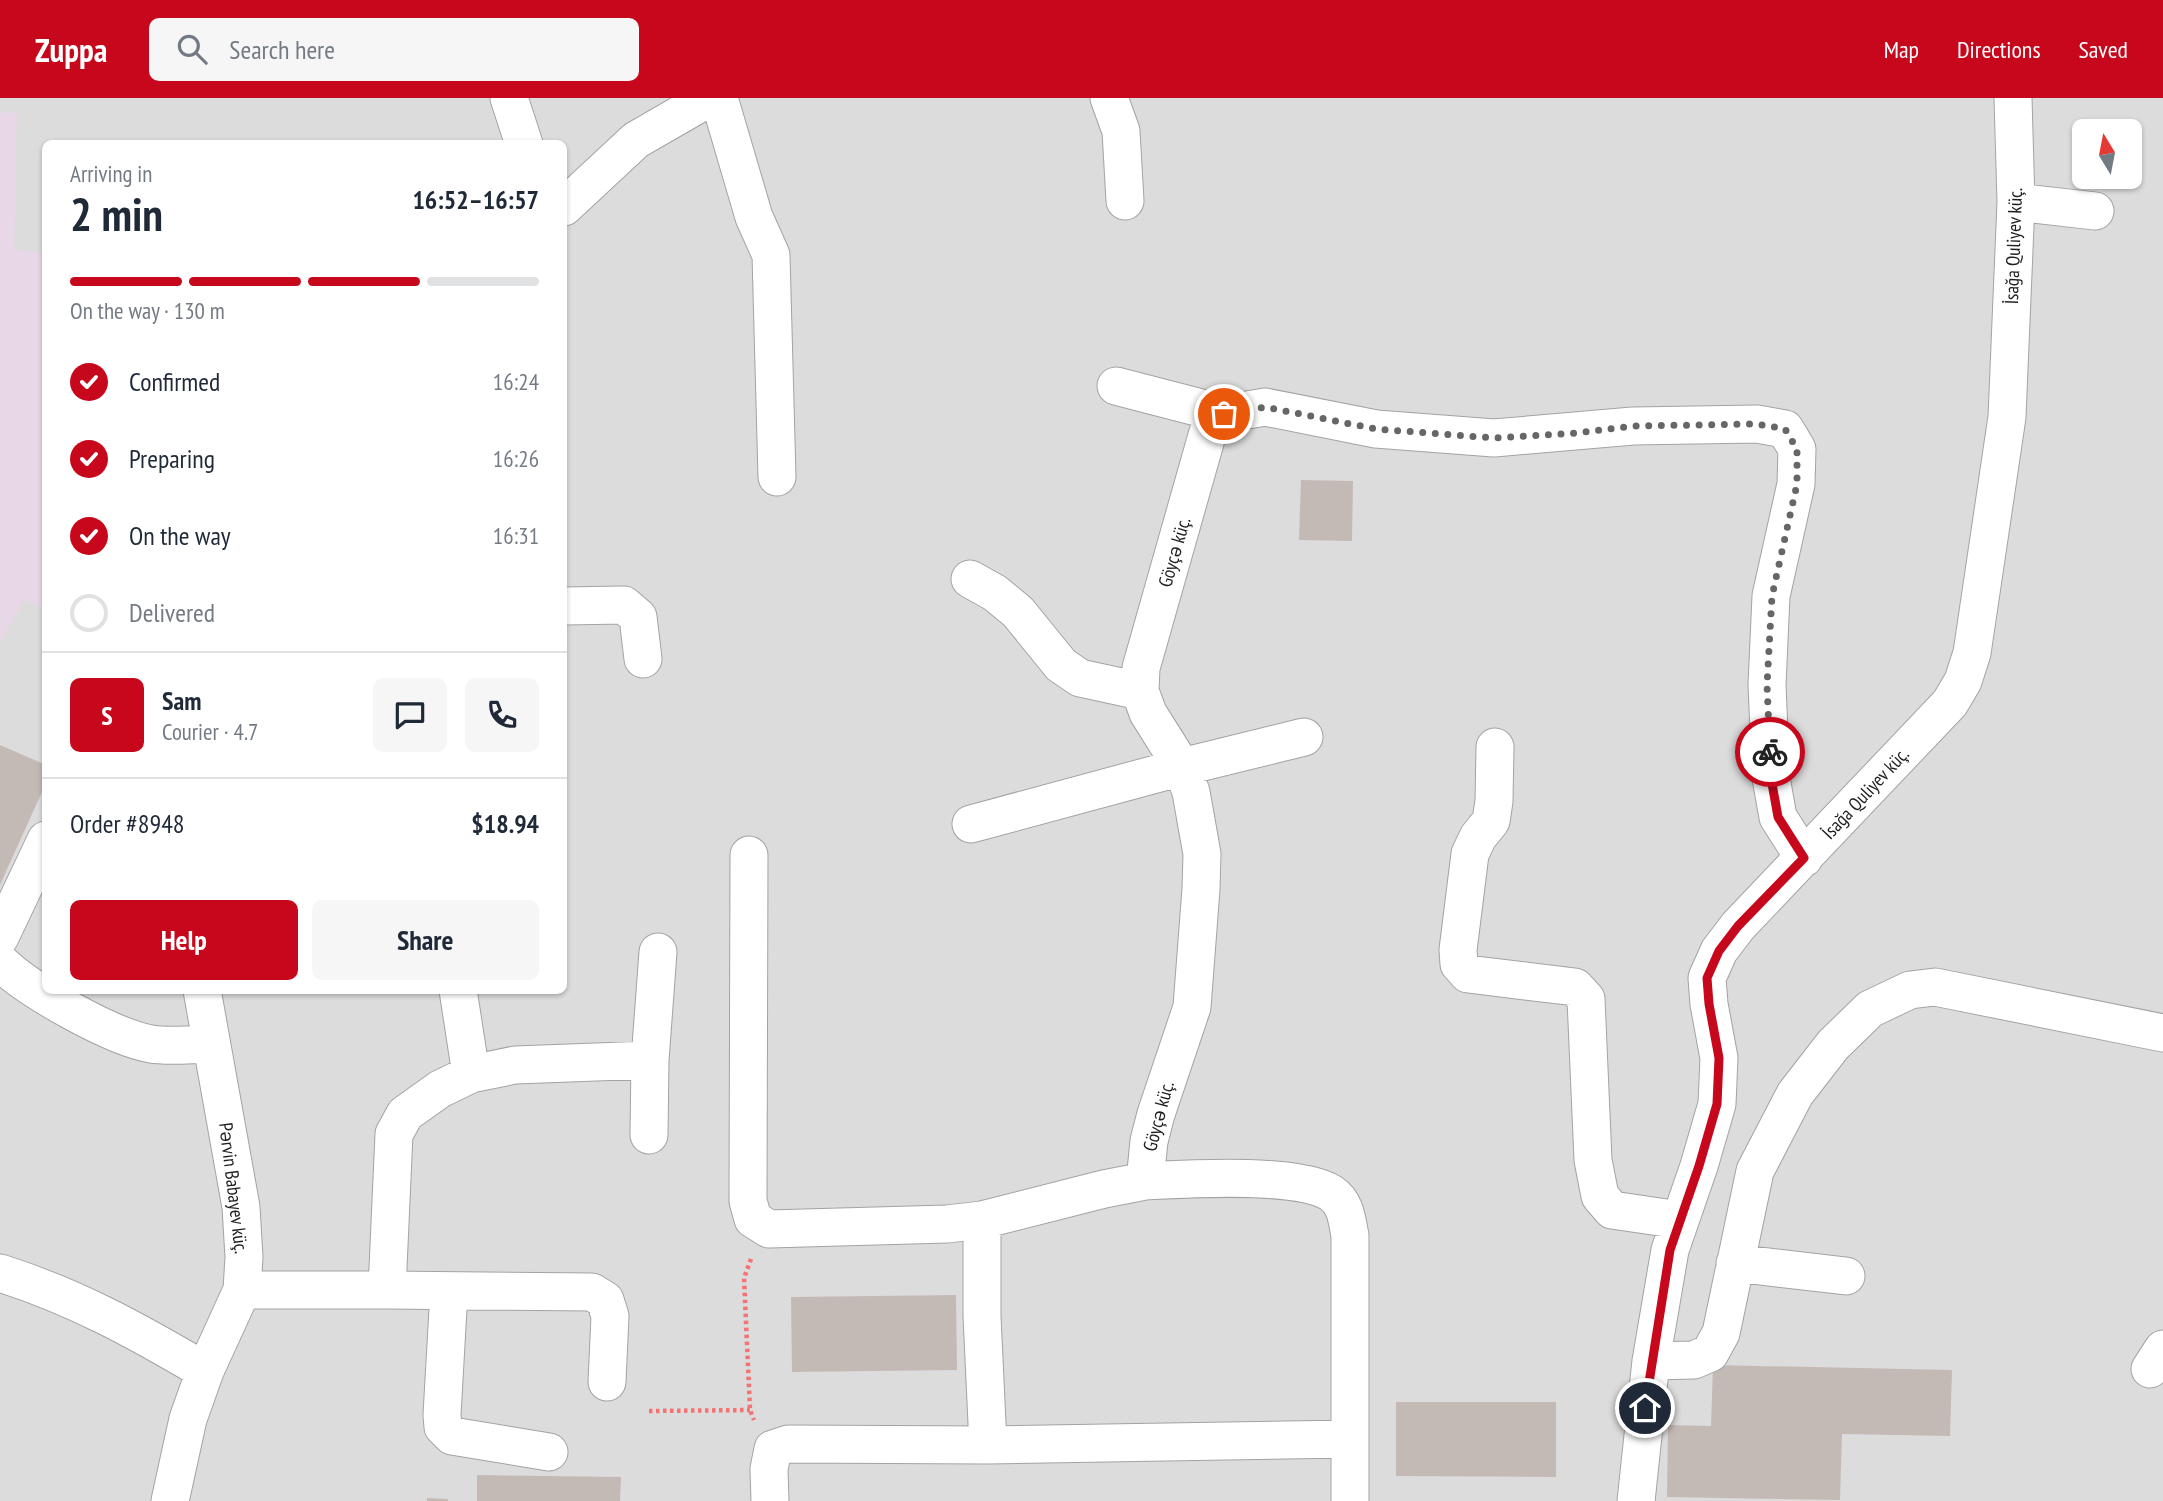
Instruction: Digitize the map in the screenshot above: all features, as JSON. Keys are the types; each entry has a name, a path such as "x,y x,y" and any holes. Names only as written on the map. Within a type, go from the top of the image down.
{"street":[{"path":"509,98 523,140"},
{"path":"567,204 636,140 709,98"},
{"path":"719,98 754,217 771,255 777,477"},
{"path":"1109,98 1121,131 1125,201"},
{"name":"İsağa Quliyev küç.","path":"1636,1501 1651,1361 1670,1250 1717,1104 1719,1058 1707,978 1719,951 1738,926 1950,703 1963,681 1972,653 2007,417 2016,202 2013,98"},
{"path":"2016,202 2095,211"},
{"path":"1116,386 1224,414 1265,407 1376,429 1494,438 1633,426 1757,424 1785,429 1797,449 1797,484 1772,596 1767,685 1771,778 1778,817 1804,858"},
{"name":"Göyçə küç.","path":"1224,414 1208,432 1141,668 1140,691 1148,713 1182,767 1191,792 1202,853 1192,1007 1156,1114 1149,1141 1145,1181 1268,1179 1313,1186 1333,1194 1345,1209 1350,1236 1350,1501"},
{"path":"971,579 995,593 1018,612 1061,665 1080,678 1140,691"},
{"path":"567,606 624,606 638,617 643,659"},
{"path":"971,824 1304,737"},
{"path":"1495,747 1491,821 1478,837 1470,854 1458,950 1459,964 1468,974 1575,987 1586,999 1593,1160 1600,1196 1612,1210 1680,1220"},
{"path":"0,937 42,848"},
{"path":"749,855 748,1201 753,1219 769,1229 947,1224 982,1220 1145,1181"},
{"path":"649,1135 650,1060 658,952"},
{"path":"0,962 15,977 42,993"},
{"path":"1651,1361 1694,1360 1710,1353 1721,1333 1755,1171 1795,1094 1833,1045 1870,1009 1910,990 1935,988 2163,1033"},
{"path":"45,994 114,1034 153,1045 211,1044"},
{"name":"Pərvin Babayev küç.","path":"170,1501 188,1419 205,1371 242,1290 244,1256 241,1206 203,994"},
{"path":"459,994 471,1074"},
{"path":"387,1290 394,1134 405,1114 440,1089 471,1074 515,1065 650,1060"},
{"path":"982,1220 982,1316 988,1445"},
{"path":"1735,1262 1846,1276"},
{"path":"0,1273 39,1285 128,1325 205,1371"},
{"path":"242,1290 592,1292 605,1300 610,1316 607,1382"},
{"path":"449,1291 443,1427 452,1436 549,1452"},
{"path":"770,1501 769,1469 774,1450 788,1444 988,1445 1350,1439"}],"path":[{"path":"769,1229 751,1257 744,1278 750,1410 755,1424 774,1450"},
{"path":"649,1411 750,1410"}],"shaded area":[{"path":"0,98 2163,98 2163,1501 0,1501"},
{"path":"0,112 17,113 14,249 42,253 42,608 24,600 0,643"}],"building":[{"path":"1301,480 1353,481 1352,541 1299,540"},
{"path":"0,745 42,763 42,792 0,885"},
{"path":"956,1295 957,1370 792,1372 791,1297"},
{"path":"1713,1365 1952,1370 1950,1436 1842,1434 1840,1500 1667,1497 1668,1425 1711,1426"},
{"path":"1396,1402 1556,1402 1556,1477 1396,1476"},
{"path":"477,1475 621,1477 620,1501 477,1501"},
{"path":"427,1498 448,1499 448,1501 427,1501"}],"way so far":[{"path":"1224,414 1265,407 1376,429 1494,438 1633,426 1757,424 1785,429 1797,449 1797,484 1772,596 1767,685 1770,752"}],"route":[{"path":"1645,1408 1670,1250 1717,1104 1719,1058 1707,978 1719,951 1738,926 1804,858 1778,817 1771,778 1770,752"}]}
